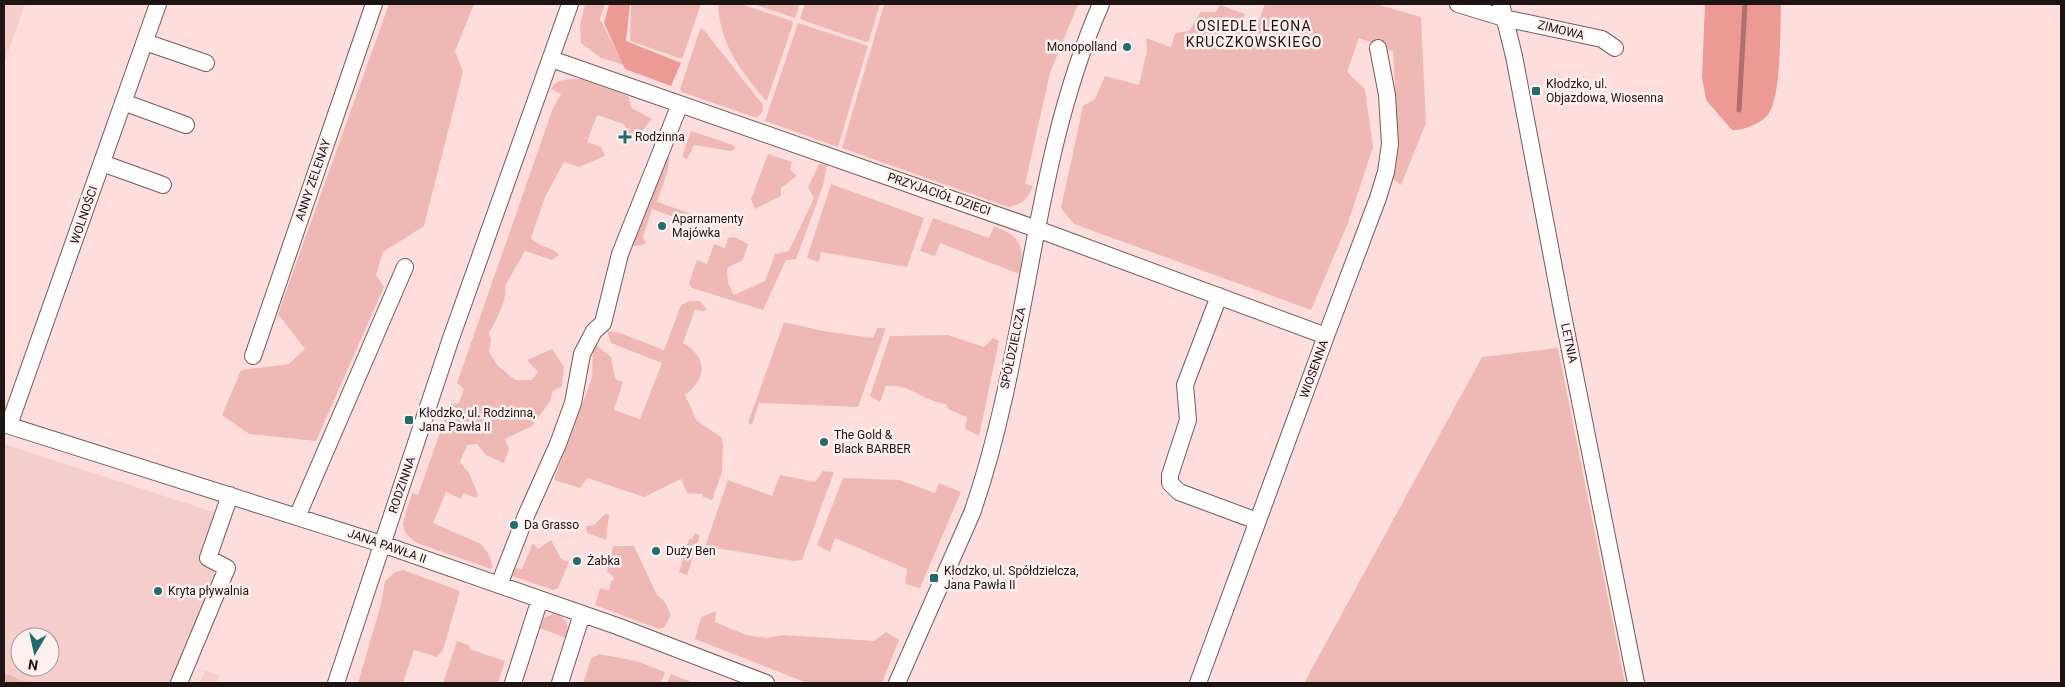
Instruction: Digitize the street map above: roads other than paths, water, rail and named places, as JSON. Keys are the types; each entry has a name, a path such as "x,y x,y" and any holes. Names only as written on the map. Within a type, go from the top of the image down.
{"street":[{"name":"WOLNOŚCI","path":"6,424 158,4"},
{"name":"ANNY ZELENAY","path":"253,356 374,4"},
{"name":"RODZINNA","path":"336,683 450,342 570,4"},
{"name":"SPÓŁDZIELCZA","path":"897,683 972,512 980,489 1001,406 1060,117 1084,41 1100,4"},
{"path":"1458,4 1502,11"},
{"name":"ZIMOWA","path":"1502,11 1602,39 1615,48"},
{"name":"LETNIA","path":"1502,11 1514,56 1636,683"},
{"path":"145,42 206,63"},
{"name":"WIOSENNA","path":"1198,683 1386,172 1390,144 1387,95 1378,48"},
{"name":"PRZYJACIÓŁ DZIECI","path":"551,59 1037,228 1326,336"},
{"path":"123,102 186,125"},
{"path":"499,585 525,518 558,444 573,403 582,354 594,331 603,323 620,254 680,104"},
{"path":"102,163 163,185"},
{"path":"297,517 405,267"},
{"path":"1220,296 1185,385 1188,420 1170,474 1170,483 1179,492 1257,521"},
{"name":"JANA PAWŁA II","path":"6,424 382,544 582,614 766,683"},
{"path":"180,683 227,568 208,558 230,495"},
{"path":"513,683 540,599"},
{"path":"560,683 582,614"}],"waterway":[{"path":"1739,110 1745,4"}],"place":[{"name":"Monopolland","path":"1127,47"},
{"name":"Kłodzko, ul. Objazdowa, Wiosenna","path":"1536,91"},
{"name":"Rodzinna","path":"625,137"},
{"name":"Aparnamenty Majówka","path":"662,226"},
{"name":"Kłodzko, ul. Rodzinna, Jana Pawła II","path":"409,420"},
{"name":"The Gold & Black BARBER","path":"824,442"},
{"name":"Da Grasso","path":"514,525"},
{"name":"Duży Ben","path":"656,551"},
{"name":"Żabka","path":"577,561"},
{"name":"Kłodzko, ul. Spółdzielcza, Jana Pawła II","path":"934,578"},
{"name":"Kryta pływalnia","path":"158,591"}],"district":[{"name":"OSIEDLE LEONA KRUCZKOWSKIEGO","path":"1254,34"}]}
